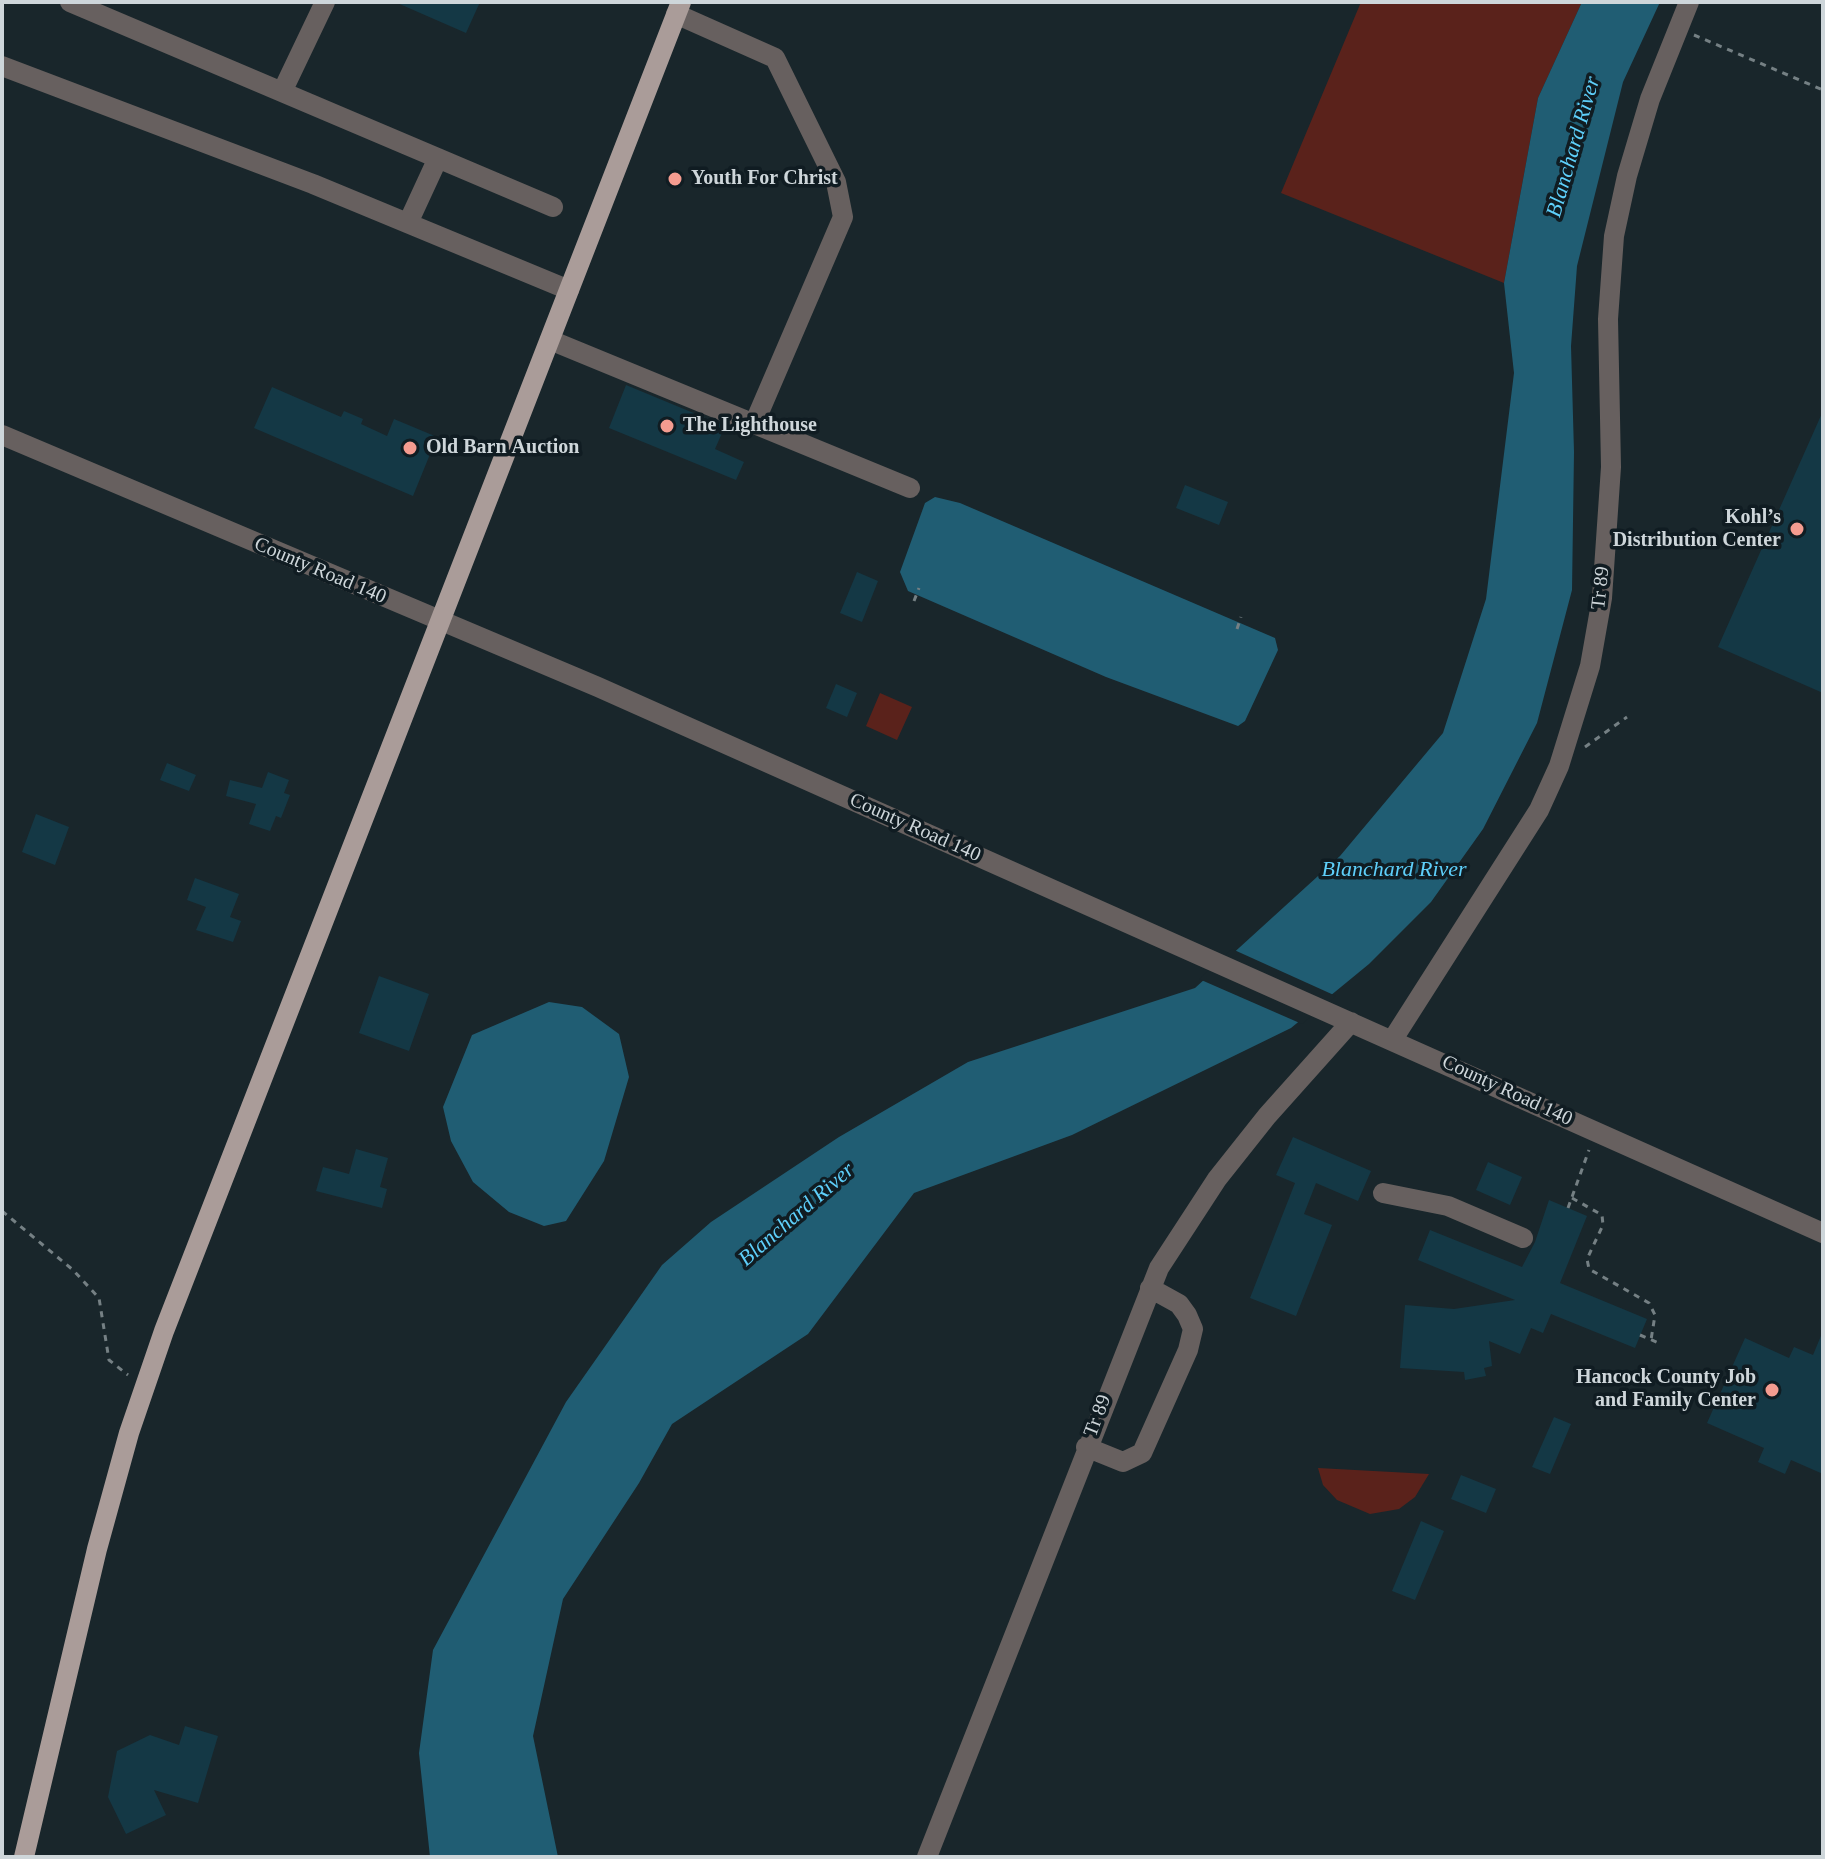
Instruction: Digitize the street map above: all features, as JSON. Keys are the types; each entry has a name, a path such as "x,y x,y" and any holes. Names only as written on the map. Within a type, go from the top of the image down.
{"main road":[{"path":"24,1857 97,1549 146,1384 300,976 441,622 678,8"}],"street":[{"path":"70,2 553,207"},
{"path":"282,92 325,2"},
{"name":"Tr 89","path":"1393,1039 1539,810 1559,766 1590,666 1602,598 1611,467 1608,319 1614,236 1627,176 1677,27 1689,2"},
{"path":"678,8 775,58 836,182 843,217 754,424"},
{"path":"2,66 408,223 569,290"},
{"path":"408,223 438,158"},
{"path":"550,340 910,488"},
{"name":"County Road 140","path":"2,435 612,693 1823,1233"},
{"name":"Tr 89","path":"927,1857 1150,1288 1178,1233 1342,1018"},
{"path":"1383,1193 1448,1206 1523,1238"},
{"path":"1086,1447 1123,1462 1142,1453 1188,1350 1193,1329 1187,1315 1179,1304 1150,1288"}],"path":[{"path":"1677,27 1823,90"},
{"path":"914,601 919,588"},
{"path":"1237,629 1241,617"},
{"path":"1559,766 1627,717"},
{"path":"1568,1208 1596,1131"},
{"path":"1572,1198 1602,1215 1603,1225 1587,1259 1589,1269 1649,1303 1655,1315 1651,1340"},
{"path":"2,1211 73,1270 99,1298 109,1360 119,1371 146,1384"},
{"path":"1640,1335 1661,1344"}],"shaded area":[{"path":"1361,2 1582,2 1538,98 1504,283 1281,193"},
{"path":"880,693 912,707 897,740 866,726"},
{"path":"1318,1468 1429,1474 1415,1497 1399,1509 1370,1514 1337,1500 1323,1485"}],"water":[{"name":"Blanchard River","path":"1582,2 1660,2 1623,82 1577,266 1571,346 1574,452 1572,590 1537,723 1483,829 1431,902 1369,964 1291,1028 1072,1135 914,1193 808,1334 672,1424 639,1483 563,1599 533,1736 558,1857 430,1857 419,1753 433,1650 566,1402 662,1265 711,1222 839,1137 968,1062 1195,988 1340,856 1443,733 1486,599 1514,373 1504,283 1538,98"},
{"path":"935,497 960,503 1275,638 1278,650 1245,721 1238,726 1106,677 908,591 900,572 925,503"},
{"path":"549,1002 582,1007 619,1034 629,1077 604,1161 566,1221 544,1226 509,1212 473,1182 451,1141 443,1107 472,1035"}],"pier":[{"path":"1232,949 1336,996 1302,1024 1199,979"}],"building":[{"path":"395,2 480,2 466,33"},
{"name":"The Lighthouse","path":"626,385 725,426 715,449 744,462 736,480 609,428"},
{"path":"272,387 341,417 344,411 363,419 361,424 387,436 394,419 437,437 413,496 254,428"},
{"name":"Kohl’s Distribution Center","path":"1823,411 1823,693 1718,647"},
{"path":"1185,485 1228,502 1219,525 1176,508"},
{"path":"857,572 878,581 862,622 840,613"},
{"path":"836,684 857,693 847,717 826,708"},
{"path":"167,763 196,775 189,791 160,780"},
{"path":"268,772 289,780 284,793 290,795 281,818 276,816 270,831 249,824 256,804 226,796 230,780 262,788"},
{"path":"36,814 69,827 55,865 22,852"},
{"path":"195,878 239,894 230,917 241,921 233,942 196,930 206,907 187,900"},
{"path":"379,976 429,994 409,1051 359,1033"},
{"path":"1293,1137 1371,1171 1358,1201 1316,1183 1304,1214 1332,1225 1296,1316 1250,1298 1295,1183 1276,1175"},
{"path":"356,1149 388,1158 380,1187 387,1189 382,1208 316,1191 323,1167 349,1174"},
{"path":"1488,1162 1522,1177 1510,1205 1476,1190"},
{"path":"1549,1200 1587,1216 1560,1283 1647,1319 1635,1348 1551,1314 1543,1333 1531,1328 1520,1354 1489,1341 1492,1366 1484,1368 1486,1376 1465,1380 1464,1372 1400,1368 1405,1305 1454,1309 1515,1300 1418,1260 1430,1230 1522,1267 1535,1242"},
{"name":"Hancock County Job and Family Center","path":"1823,1331 1823,1474 1791,1460 1785,1474 1758,1462 1764,1448 1707,1423 1745,1338 1789,1358 1794,1347 1813,1355"},
{"path":"1554,1417 1571,1424 1550,1474 1532,1467"},
{"path":"1461,1475 1496,1489 1486,1513 1451,1499"},
{"path":"1421,1521 1444,1531 1415,1600 1392,1591"},
{"path":"185,1726 218,1736 198,1803 154,1790 166,1815 126,1834 108,1797 117,1751 150,1735 179,1745"}],"place":[{"name":"Youth For Christ","path":"675,179"},
{"name":"The Lighthouse","path":"667,426"},
{"name":"Old Barn Auction","path":"410,448"},
{"name":"Kohl’s Distribution Center","path":"1797,529"},
{"name":"Hancock County Job and Family Center","path":"1772,1390"}]}
